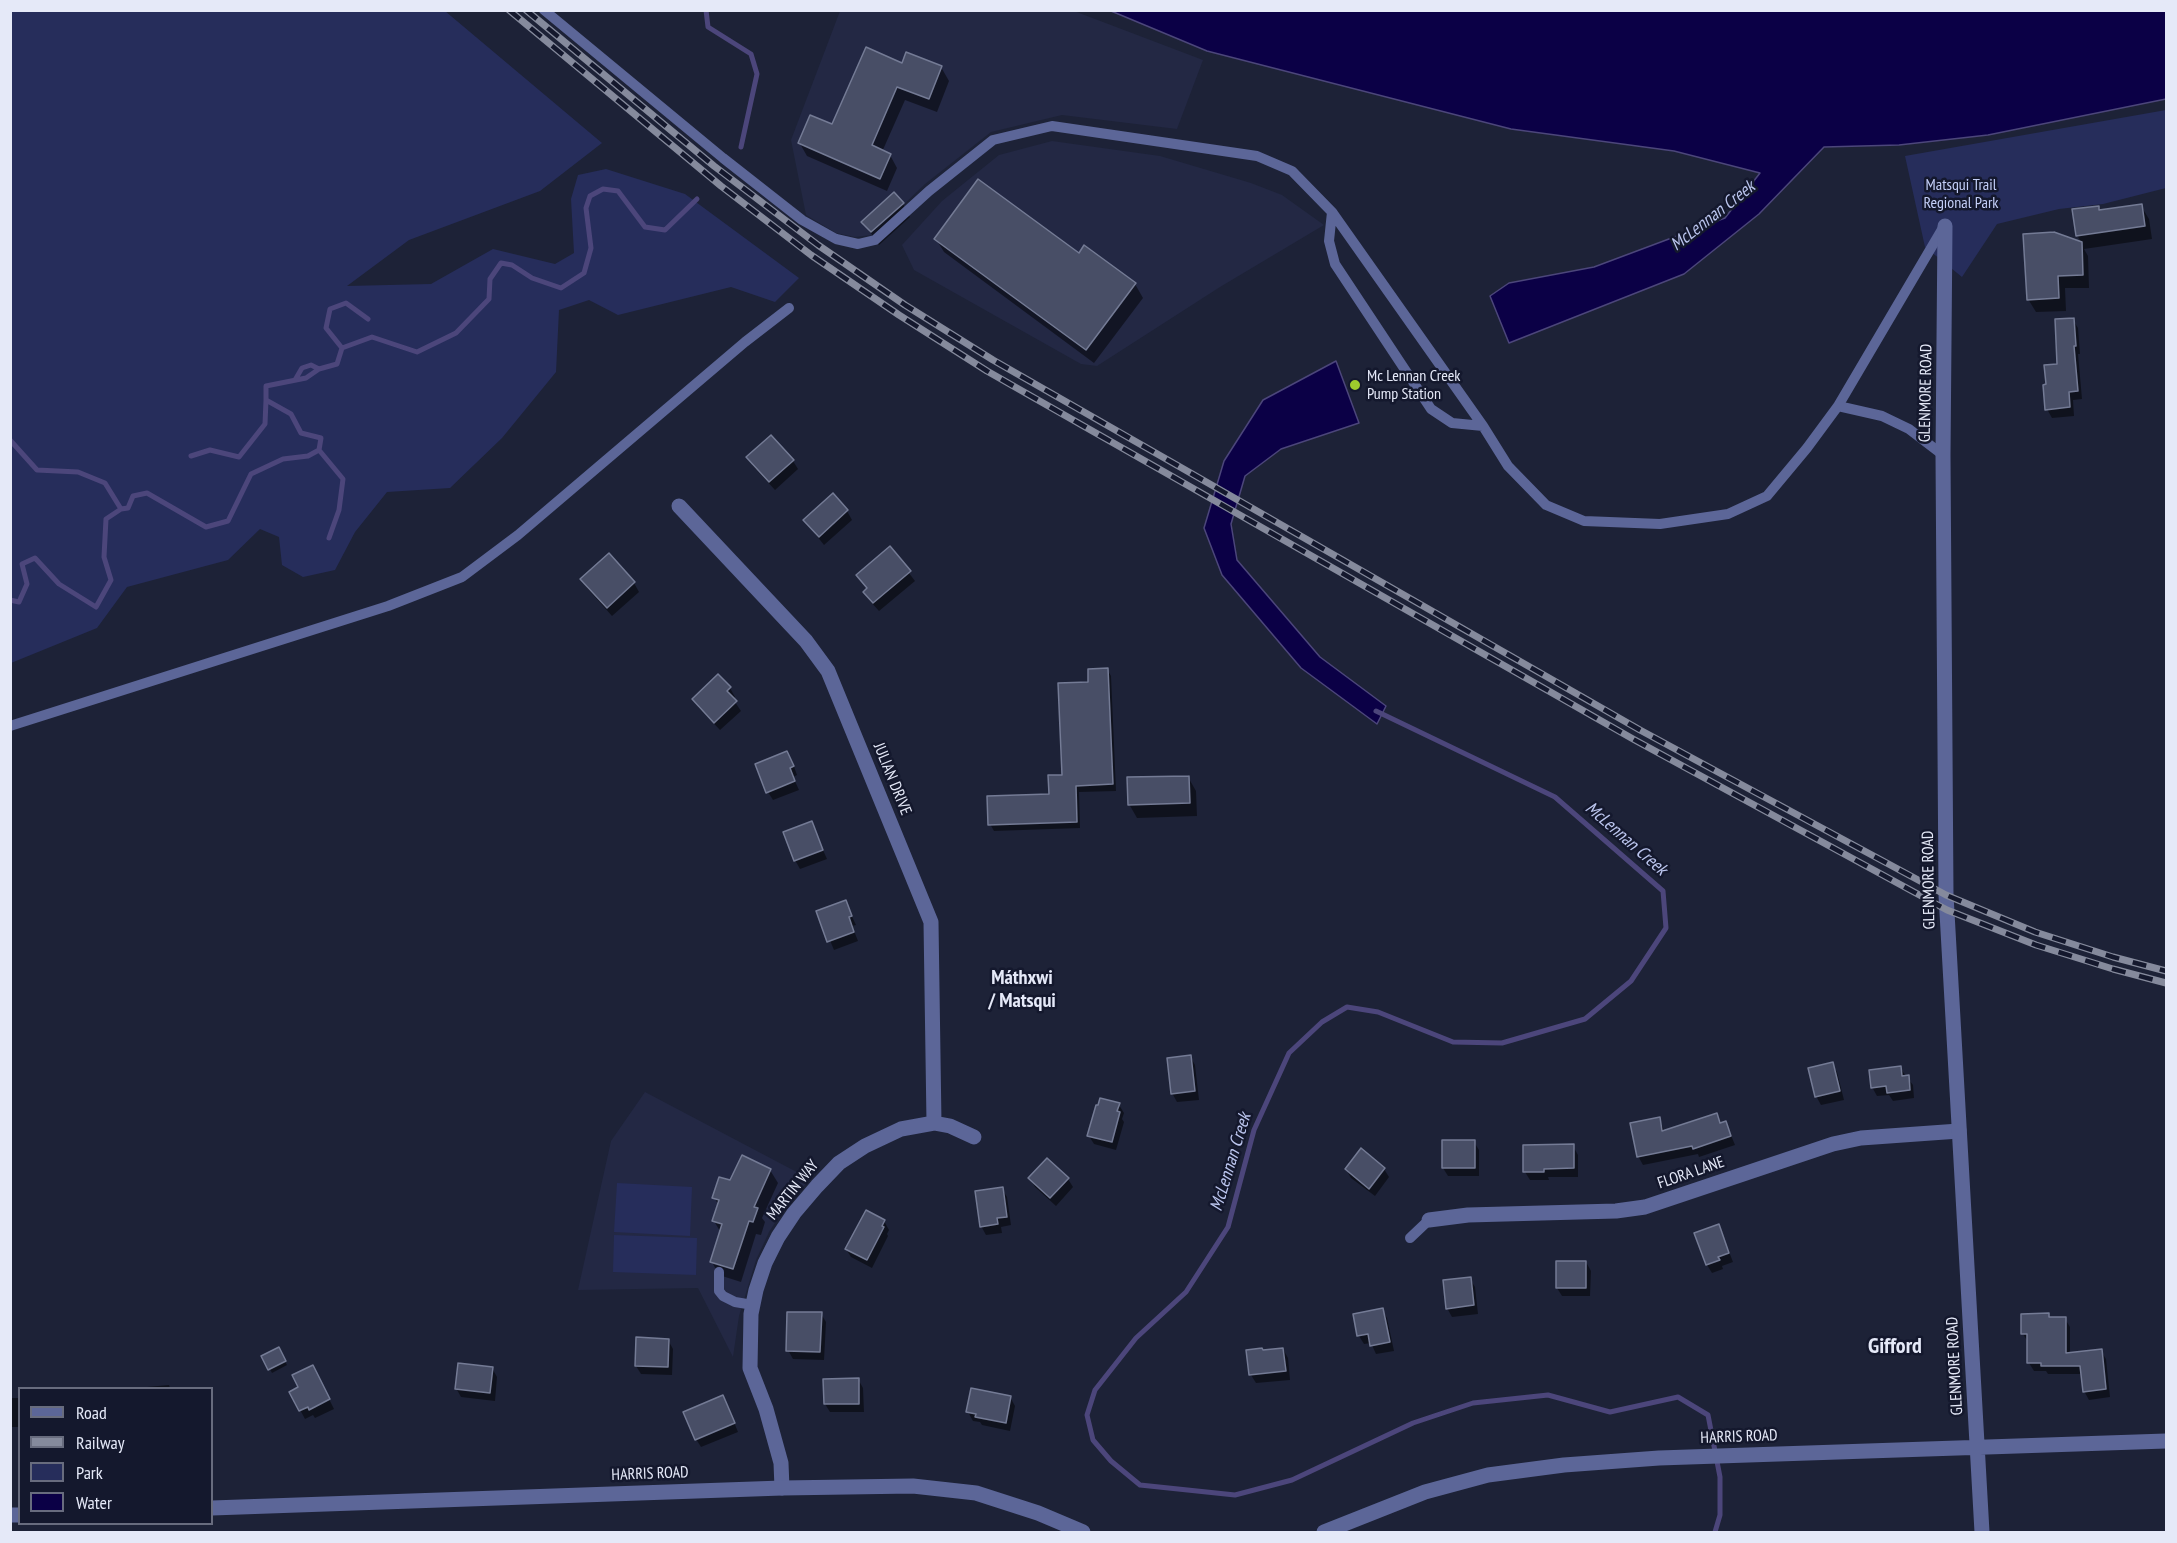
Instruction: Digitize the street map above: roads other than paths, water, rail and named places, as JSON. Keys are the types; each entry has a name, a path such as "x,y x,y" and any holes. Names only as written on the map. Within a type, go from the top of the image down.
{"street":[{"name":"GLENMORE ROAD","path":"1944,225 1946,895 1982,1533"},
{"name":"JULIAN DRIVE","path":"679,506 806,641 828,671 846,714 931,921 934,1123"},
{"name":"MARTIN WAY","path":"782,1488 781,1463 766,1409 750,1368 753,1305 765,1263 778,1237 794,1213 839,1163 865,1146 901,1129 934,1123 950,1126 974,1137"},
{"name":"FLORA LANE","path":"1429,1220 1468,1215 1616,1211 1645,1207 1833,1144 1861,1138 1959,1131"},
{"name":"HARRIS ROAD","path":"1324,1533 1425,1492 1488,1475 1564,1465 1659,1458 2166,1441"},
{"name":"HARRIS ROAD","path":"213,1508 782,1488 913,1486 976,1493 1038,1513 1083,1533"}],"lane":[{"path":"544,10 723,158 802,220 836,240 858,244 874,240 929,191 993,140 1052,126 1257,156 1292,171 1332,212 1508,466 1545,505 1584,521 1660,524 1728,514 1767,496 1808,448 1838,406 1944,225"},
{"path":"1332,212 1329,241 1335,264 1354,296 1431,409 1452,423 1482,426"},
{"path":"10,726 388,606 462,577 518,535 789,308"},
{"path":"1838,406 1882,416 1909,429 1943,454"},
{"path":"1410,1238 1429,1220"},
{"path":"719,1272 719,1291 723,1296 735,1302 753,1305"}],"water":[{"path":"1111,11 2166,11 2166,99 1988,135 1899,145 1824,147 1759,214 1684,274 1509,343 1490,296 1509,283 1594,267 1725,218 1760,173 1674,151 1511,129 1207,51"},
{"path":"1336,361 1359,423 1281,449 1245,476 1231,524 1237,560 1320,657 1386,706 1377,724 1301,668 1222,575 1204,528 1224,461 1263,400"}],"waterway":[{"path":"706,10 708,27 751,54 757,74 741,147"},
{"path":"10,600 19,602 27,584 22,564 35,558 59,584 96,607 111,580 104,557 106,519 121,509 128,508 133,496 147,493 206,527 228,521 251,474 283,459 308,456 319,450 321,438 301,433 291,414 266,400 266,386 306,378 319,369 337,364 342,348 372,337 417,352 456,333 489,299 490,279 501,263 512,265 532,278 561,288 584,273 591,248 586,208 590,196 603,189 618,191 645,227 665,230 697,199"},
{"path":"342,348 326,328 330,309 346,303 368,319"},
{"path":"295,380 302,368 311,365 319,369"},
{"path":"191,456 210,450 239,457 265,424 266,400"},
{"path":"10,440 37,470 78,472 105,483 121,509"},
{"path":"319,450 343,479 339,510 329,538"},
{"name":"McLennan Creek","path":"1376,711 1555,797 1663,891 1666,928 1631,981 1585,1019 1502,1043 1453,1042 1378,1012 1347,1007 1322,1022 1289,1053 1254,1130 1228,1227 1186,1292 1136,1338 1095,1390 1087,1415 1093,1440 1111,1461 1140,1485 1235,1495 1292,1480 1413,1423 1473,1403 1548,1395 1610,1412 1678,1397 1708,1415 1720,1477 1720,1515 1715,1532"}],"railway":[{"path":"509,10 721,186 811,255 987,371 1633,739 1947,910 2036,945 2166,983"},
{"path":"526,10 714,166 818,245 905,305 993,360 1640,730 1946,895 2035,932 2166,971"}],"place":[{"name":"Mc Lennan Creek Pump Station","path":"1355,385"}],"district":[{"name":"Máthxwi / Matsqui","path":"1022,990"},
{"name":"Gifford","path":"1895,1347"}],"park label":[{"name":"Matsqui Trail Regional Park","path":"1961,194"}]}
